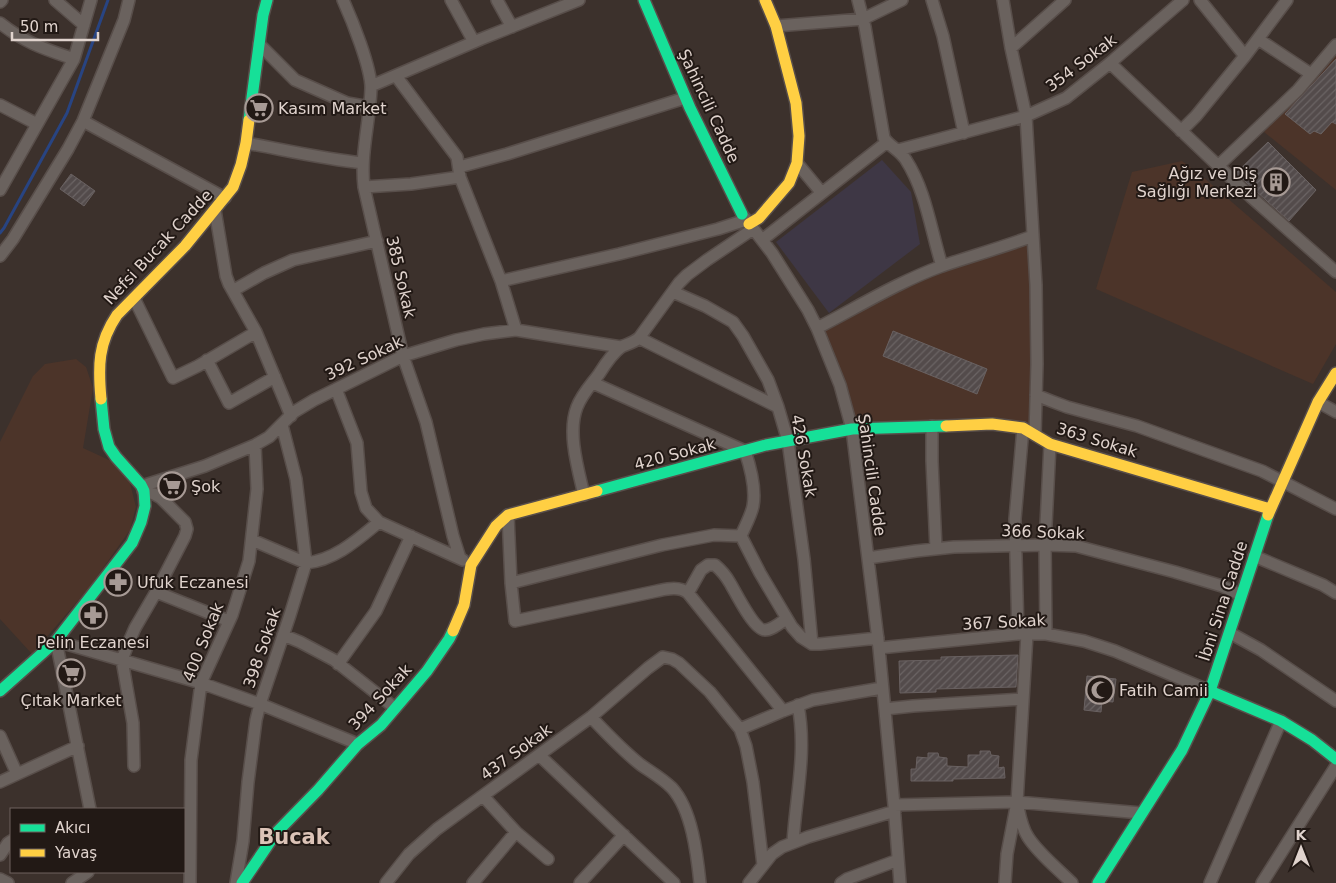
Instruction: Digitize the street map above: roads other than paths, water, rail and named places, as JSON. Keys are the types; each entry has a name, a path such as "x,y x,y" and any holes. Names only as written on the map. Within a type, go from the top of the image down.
{"street":[{"path":"55,0 84,24"},
{"path":"0,190 4,176 37,124 74,59 91,0"},
{"path":"0,256 13,239 83,121 124,20 129,0"},
{"name":"Nefsi Bucak Cadde","path":"143,489 110,448 104,428 98,385 102,343 111,323 117,315 185,246 234,187 246,143 263,15 268,0"},
{"name":"385 Sokak","path":"343,0 366,63 371,86 363,164 364,188 403,356 426,422 460,558"},
{"path":"451,0 474,42"},
{"path":"497,0 512,27"},
{"name":"Şahincili Cadde","path":"644,0 686,98 748,222 772,253 808,310 840,385 852,429 868,558 895,808 900,883"},
{"path":"501,281 619,254 760,218 790,183 797,163 799,136 796,103 776,26 765,0"},
{"path":"858,0 863,19 882,134 887,142 901,153 909,165 922,194 942,266"},
{"path":"776,26 863,19 902,0"},
{"path":"932,0 943,36 964,133"},
{"path":"1003,0 1026,116 1036,285 1037,364 1035,435"},
{"path":"1012,48 1065,0"},
{"name":"354 Sokak","path":"898,150 1026,116 1066,98 1183,0"},
{"path":"1200,0 1245,56"},
{"path":"1181,131 1196,116 1245,56 1287,0"},
{"path":"371,86 572,2"},
{"path":"0,23 28,42 74,59"},
{"path":"1258,39 1311,74"},
{"path":"259,44 295,80 335,99 369,107"},
{"path":"1218,166 1298,90 1336,45"},
{"path":"1110,63 1218,166 1336,272"},
{"path":"396,76 457,157 460,172 501,281 516,330"},
{"path":"364,188 411,184 460,172 507,154 686,98"},
{"path":"0,105 37,124"},
{"path":"83,121 225,198"},
{"path":"762,240 887,142"},
{"path":"246,143 320,158 363,164"},
{"path":"797,163 821,192"},
{"path":"215,210 226,276 256,332 291,416"},
{"path":"584,495 574,448 574,418 583,395 604,366 621,347 631,344 639,338 683,279 748,222"},
{"path":"817,328 909,280 942,266 1033,236"},
{"path":"234,290 264,273 293,260 377,241"},
{"name":"426 Sokak","path":"673,292 705,306 733,322 768,380 788,441 804,559 812,644"},
{"path":"134,298 173,378 256,332"},
{"name":"392 Sokak","path":"143,489 255,445 269,437 294,412 314,400 403,356 456,340 516,330 621,347"},
{"path":"639,338 778,407"},
{"path":"207,360 229,403 275,377"},
{"name":"İbni Sina Cadde","path":"1098,883 1182,750 1210,691 1270,509 1318,402 1336,373"},
{"path":"593,383 745,451 754,496 753,507 741,536 786,619 801,637 812,644"},
{"path":"336,389 356,443 361,492 366,508 379,522 460,558 471,565"},
{"path":"1036,395 1050,401 1137,426 1262,471 1336,509"},
{"path":"1318,402 1336,412"},
{"name":"363 Sokak","path":"852,429 992,424 1023,428 1050,444 1270,509"},
{"name":"398 Sokak","path":"236,883 243,841 256,720 306,563 296,479 282,425"},
{"path":"932,426 936,549"},
{"path":"1005,883 1007,854 1017,802 1023,699 1022,634 1015,519 1023,428"},
{"name":"420 Sokak","path":"508,515 745,451 852,429"},
{"path":"1046,634 1045,545 1050,444"},
{"name":"400 Sokak","path":"190,883 191,760 201,683 232,615 249,560 257,489 255,445"},
{"path":"134,766 133,722 122,660 135,628 156,592 187,529 185,522 161,498 143,489"},
{"path":"0,691 56,641 132,543 142,521 145,499 143,489"},
{"path":"508,515 515,621 657,591 683,590 688,593 783,711"},
{"name":"394 Sokak","path":"242,883 276,833 318,790 358,744 381,725 427,670 449,639 464,605 471,565 496,526 508,515"},
{"path":"252,540 306,563 323,560 338,553 379,522"},
{"path":"511,583 662,545 714,535 741,536"},
{"path":"338,664 376,611 411,536"},
{"name":"366 Sokak","path":"868,558 936,549 1016,545 1076,546 1175,572 1222,586 1241,595"},
{"path":"1254,556 1323,585 1336,593"},
{"path":"688,593 702,570 708,565 716,565 760,628 765,630 772,628 786,619"},
{"path":"156,592 229,621"},
{"path":"1230,633 1262,650 1336,701"},
{"name":"367 Sokak","path":"812,644 878,643 1046,634 1084,641 1115,651 1210,691"},
{"path":"283,635 300,642 338,664 395,708"},
{"path":"56,641 201,683 260,704 358,744"},
{"path":"56,641 78,746 86,808"},
{"name":"437 Sokak","path":"386,883 409,854 437,829 591,717 663,657 679,663 710,692 740,729"},
{"path":"763,864 751,773 746,746 740,729 813,700 882,688"},
{"path":"1210,691 1281,721 1312,740 1336,759"},
{"path":"885,709 1023,699"},
{"path":"793,842 802,761 801,718 798,705"},
{"path":"591,717 640,765 672,788 688,817 698,863 700,883"},
{"path":"1210,883 1281,721"},
{"path":"0,736 17,774"},
{"path":"0,782 78,746"},
{"path":"539,755 624,835 669,881"},
{"path":"1262,883 1336,766"},
{"path":"483,796 516,832 548,859"},
{"path":"1017,802 1022,823 1028,837 1072,883"},
{"path":"749,883 776,850 793,842 895,808 1017,802 1141,813"},
{"path":"473,883 516,832"},
{"path":"580,883 624,835"},
{"path":"0,855 10,842"},
{"path":"841,883 898,860"},
{"path":"72,883 87,873"},
{"path":"0,880 8,883"}],"waterway":[{"path":"0,233 67,113 108,0"}],"place":[{"name":"Kasım Market","path":"259,108"},
{"name":"Ağız ve Diş Sağlığı Merkezi","path":"1276,182"},
{"name":"Şok","path":"172,486"},
{"name":"Ufuk Eczanesi","path":"118,582"},
{"name":"Pelin Eczanesi","path":"93,615"},
{"name":"Çıtak Market","path":"71,673"},
{"name":"Fatih Camii","path":"1100,690"}],"district":[{"name":"Bucak","path":"294,837"}]}
